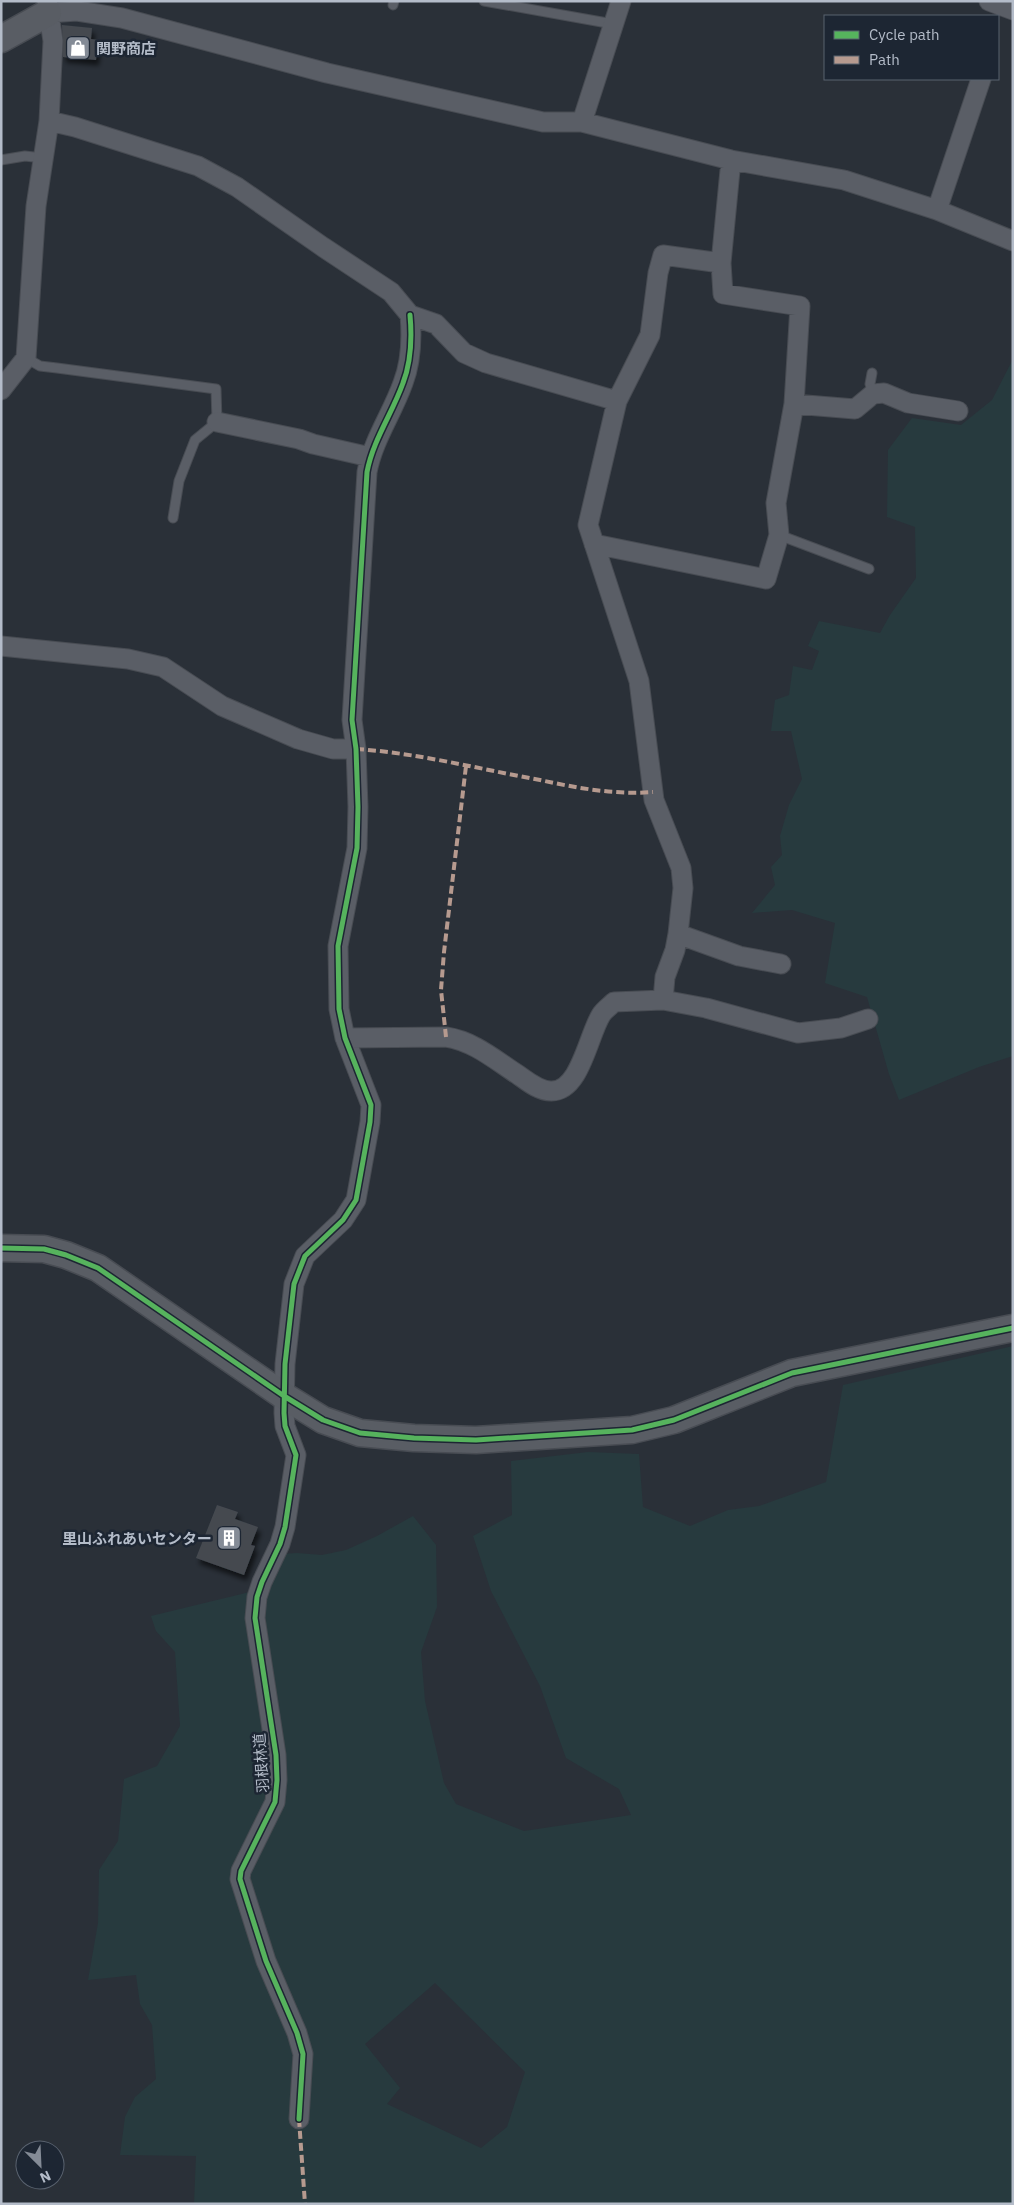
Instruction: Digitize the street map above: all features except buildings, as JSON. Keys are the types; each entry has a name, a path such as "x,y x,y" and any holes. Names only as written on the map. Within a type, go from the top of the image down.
{"street":[{"path":"582,122 621,1"},
{"path":"989,1 1013,10"},
{"path":"1,39 48,7 77,6 327,73 544,122 582,122 731,160 844,180 937,210 1013,241"},
{"path":"1,390 26,358 36,206 49,121 53,41 48,7"},
{"path":"937,210 982,80"},
{"path":"49,121 75,127 198,166 237,187 391,292 410,314 436,324 464,353 486,363 617,400"},
{"path":"594,544 766,578 779,535 776,503 794,404 800,306 723,294 721,263 731,160"},
{"path":"662,1000 665,977 675,950 678,934 683,888 681,868 654,800 639,681 588,525 617,400 650,335 658,273 663,255 721,263"},
{"name":"羽根林道","path":"298,2119 303,2054 297,2033 266,1962 240,1879 241,1871 275,1802 277,1780 276,1755 255,1618 257,1597 280,1544 285,1527 296,1455 285,1426 284,1396 285,1364 294,1284 305,1256 343,1220 356,1200 368,1132 371,1105 345,1038 338,1009 338,946 356,848 358,807 356,749 352,720 367,472 374,446 404,382 412,337 410,314"},
{"path":"794,404 855,409 873,394 884,393 908,403 958,411"},
{"path":"217,422 299,439 370,458"},
{"path":"1,646 128,659 162,667 222,706 298,739 333,749 356,749"},
{"path":"678,934 739,956 781,964"},
{"path":"345,1038 446,1037 461,1040 480,1049 535,1086 550,1091 562,1090 574,1078 601,1015 614,1002 662,1000 706,1008 798,1033 841,1028 868,1019"},
{"path":"1,1248 44,1249 66,1255 98,1268 284,1396 323,1420 360,1433 414,1438 476,1440 632,1430 674,1420 792,1373 1013,1328"}],"lane":[{"path":"484,1 613,24"},
{"path":"1,160 25,156 43,158"},
{"path":"26,358 40,366 216,389 217,422 195,440 179,481 173,518"},
{"path":"872,374 870,384 873,394"},
{"path":"779,535 869,569"}],"green space":[{"path":"1013,359 1013,1056 979,1067 899,1100 889,1074 867,997 825,983 835,923 792,910 752,913 775,885 771,867 782,855 780,836 789,805 802,779 791,731 771,731 775,700 789,695 793,666 812,670 819,651 808,646 819,621 880,633 916,578 915,527 887,517 888,450 912,418 961,425 992,400"},
{"path":"1013,1346 1013,2204 194,2204 196,2156 120,2155 125,2117 135,2097 156,2079 152,2025 140,2004 136,1975 88,1980 98,1923 99,1870 118,1841 124,1779 157,1766 180,1726 175,1652 156,1631 151,1616 258,1590 267,1555 297,1553 322,1555 346,1550 377,1536 413,1516 436,1545 437,1607 421,1652 425,1701 444,1783 456,1804 524,1831 631,1815 619,1789 566,1758 540,1686 491,1591 473,1536 512,1515 511,1461 588,1452 639,1454 643,1507 690,1526 728,1510 759,1506 826,1482 843,1385","holes":["435,1983 525,2072 507,2127 481,2148 387,2104 400,2088 365,2044"]}],"marked path":[{"path":"356,749 425,758 582,788 624,793 653,792"},
{"path":"446,1037 441,990 466,766"},
{"path":"299,2119 305,2204"}],"cycle path":[{"path":"299,2119 303,2054 297,2033 266,1961 240,1879 241,1871 275,1802 277,1780 276,1755 255,1618 257,1597 280,1544 285,1527 296,1455 285,1426 284,1413 285,1364 294,1284 305,1256 343,1220 356,1200 370,1122 371,1105 345,1038 339,1009 338,946 357,848 356,749 352,720 367,472 378,438 406,375 410,349 410,315"},
{"path":"1,1248 44,1249 66,1255 98,1268 284,1396 323,1420 360,1433 414,1438 476,1440 632,1430 674,1420 792,1373 1013,1328"}],"place":[{"name":"関野商店","path":"78,48"},
{"name":"里山ふれあいセンター","path":"229,1538"}]}
